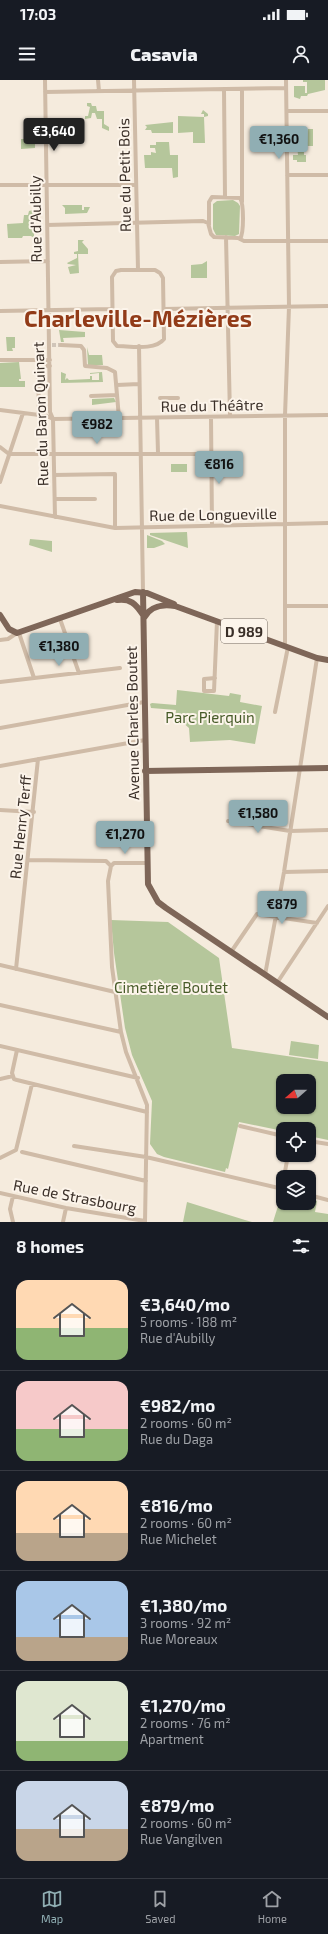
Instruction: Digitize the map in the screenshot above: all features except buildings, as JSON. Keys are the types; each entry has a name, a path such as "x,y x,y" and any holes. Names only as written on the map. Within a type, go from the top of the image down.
{"main road":[{"path":"0,615 9,629 18,633 101,605 123,595 143,592 159,597 180,608"},
{"name":"Avenue Charles Boutet","path":"143,592 146,863 148,884 158,902 328,1017"},
{"path":"101,605 126,600 138,606 144,618"},
{"path":"144,618 146,613 154,608 168,605 180,608"},
{"name":"D 989","path":"180,608 317,658 328,660"},
{"path":"145,771 328,768"}],"street":[{"name":"Rue d'Aubilly","path":"45,80 49,310"},
{"path":"98,80 99,90"},
{"name":"Rue du Petit Bois","path":"134,80 138,270"},
{"path":"275,712 286,647 285,415 289,307 286,80"},
{"path":"45,92 286,88"},
{"path":"224,89 225,197"},
{"path":"240,239 242,234 242,89"},
{"path":"287,111 328,111"},
{"path":"287,175 328,175"},
{"path":"0,185 136,185"},
{"path":"242,202 238,197 212,197 209,201 209,225 212,236 244,240 328,241"},
{"path":"47,225 205,221 209,225"},
{"path":"226,238 230,416"},
{"path":"0,262 48,261"},
{"path":"121,270 138,270 155,270 160,273 163,278 164,339 160,344 155,346 117,346 114,344 112,309 113,273 121,270"},
{"path":"164,309 328,306"},
{"path":"0,311 112,309"},
{"name":"Rue du Baron Quinart","path":"49,310 51,345 50,412 53,419 55,517"},
{"path":"61,345 80,346 84,350 85,366 112,369 116,377 119,418"},
{"name":"Avenue Charles Boutet","path":"139,346 143,592"},
{"path":"0,360 50,360"},
{"path":"38,415 38,368 41,366 50,366"},
{"path":"116,385 139,384"},
{"path":"91,396 117,395"},
{"name":"Rue du Théâtre","path":"160,398 178,398"},
{"name":"Rue du Théâtre","path":"0,410 47,416 53,419 328,415"},
{"path":"0,482 23,413"},
{"path":"210,417 212,526"},
{"path":"157,418 158,453"},
{"path":"0,447 9,454 234,453"},
{"path":"54,476 115,474 115,528"},
{"path":"55,499 95,499"},
{"name":"Rue de Longueville","path":"0,506 115,528 280,526 285,524 328,523"},
{"path":"285,606 328,606"},
{"path":"60,619 79,673"},
{"path":"215,678 217,621"},
{"path":"0,640 8,639 18,633 34,678"},
{"path":"265,975 284,872 317,658"},
{"path":"0,682 120,668"},
{"path":"0,728 144,702"},
{"path":"0,766 145,740"},
{"name":"Rue Henry Terff","path":"16,969 34,812 38,759"},
{"path":"0,810 34,812"},
{"path":"228,821 290,831 328,830"},
{"path":"28,860 106,861 110,866 108,881 110,925 115,992 121,1032 126,1052 146,1099 145,1222"},
{"path":"110,866 114,863 146,863"},
{"path":"284,872 328,871"},
{"path":"276,982 328,906"},
{"path":"231,952 256,914 317,923"},
{"path":"0,965 115,992"},
{"path":"0,1005 121,1032"},
{"path":"0,1046 138,1078"},
{"path":"13,1076 17,1050"},
{"path":"13,1076 17,1080 147,1112"},
{"path":"0,1079 13,1076"},
{"path":"0,1158 16,1150 32,1084"},
{"path":"240,1126 276,1134"},
{"path":"316,1141 328,1144"},
{"path":"74,1146 146,1157 276,1188"},
{"path":"22,1152 146,1181"},
{"name":"Rue de Strasbourg","path":"0,1192 66,1208 145,1222"},
{"path":"12,1196 10,1209 13,1222"},
{"path":"316,1197 328,1200"},
{"path":"63,1222 66,1208"},
{"path":"110,1222 111,1216"}],"green space":[{"path":"303,80 325,80 325,90 308,94 307,96 301,96 300,99 294,97 294,86 305,86 305,93 307,93 307,82 303,82"},
{"path":"87,103 91,103 92,106 96,106 97,111 104,111 104,124 109,127 109,131 102,128 102,119 97,119 95,113 92,113 91,118 85,119 85,116 88,116 90,107 87,106"},
{"path":"203,110 208,114 208,116 204,117 204,114 201,114"},
{"path":"178,116 204,117 205,143 193,143 193,132 178,133"},
{"path":"173,122 173,133 152,133 151,130 145,130 147,127 145,125"},
{"path":"308,129 313,129 313,146 307,146 307,149 299,149 304,150 306,162 297,162 297,160 293,160 293,155 298,155 297,145 307,144"},
{"path":"21,139 35,139 35,148 21,149"},
{"path":"156,142 169,142 170,155 178,155 178,177 173,178 172,168 145,168 144,155 151,155 151,152 156,153 155,148 150,148 150,145 156,145"},
{"path":"233,200 240,206 239,234 235,236 216,235 213,229 213,204 217,201"},
{"path":"62,205 82,205 82,210 84,210 84,207 90,207 87,213 65,214 65,208"},
{"path":"33,210 32,226 38,227 38,231 34,231 34,238 31,236 23,236 22,238 8,238 7,224 23,223 24,215 28,215 29,211"},
{"path":"78,240 84,240 82,242 88,249 88,254 78,254 79,273 70,274 68,267 76,265 67,263 77,258 77,254 74,254 74,252 78,251"},
{"path":"207,261 207,278 191,278 191,265 202,264"},
{"path":"59,330 85,332 85,337 63,338 64,342 61,342"},
{"path":"6,337 15,337 15,348 12,348 13,351 7,351"},
{"path":"87,347 89,355 102,355 103,365 88,365"},
{"path":"19,362 21,379 19,379 19,381 25,381 25,387 0,387 0,363"},
{"path":"61,372 66,374 65,380 67,378 69,380 90,379 90,376 92,376 92,380 99,380 99,373 90,373 102,372 103,382 61,383"},
{"path":"114,398 116,402 92,405 92,399"},
{"path":"171,464 187,464 187,472 171,472"},
{"path":"187,532 188,548 150,535 150,533"},
{"path":"147,535 162,541 165,544 154,548 147,548"},
{"path":"30,539 52,541 52,552 29,545"},
{"name":"Parc Pierquin","path":"177,690 229,696 230,693 241,695 240,702 262,706 255,744 230,740 190,742 189,728 181,721 175,721 176,710 151,708 150,704 176,705"},
{"name":"Cimetière Boutet","path":"111,920 168,922 219,958 232,1048 328,1062 328,1140 316,1137 316,1122 276,1122 276,1130 239,1122 228,1169 226,1168 225,1172 157,1154 150,1144 152,1101 132,1055 125,1028 114,953"},
{"path":"291,1041 319,1045 318,1059 289,1055"},
{"path":"187,1202 245,1220 252,1222 183,1222"},
{"path":"277,1210 315,1210 315,1212 328,1214 328,1222 273,1222"}],"tunnel":[{"path":"52,345 61,345"}],"district":[{"name":"Charleville-Mézières","path":"138,318"}]}
